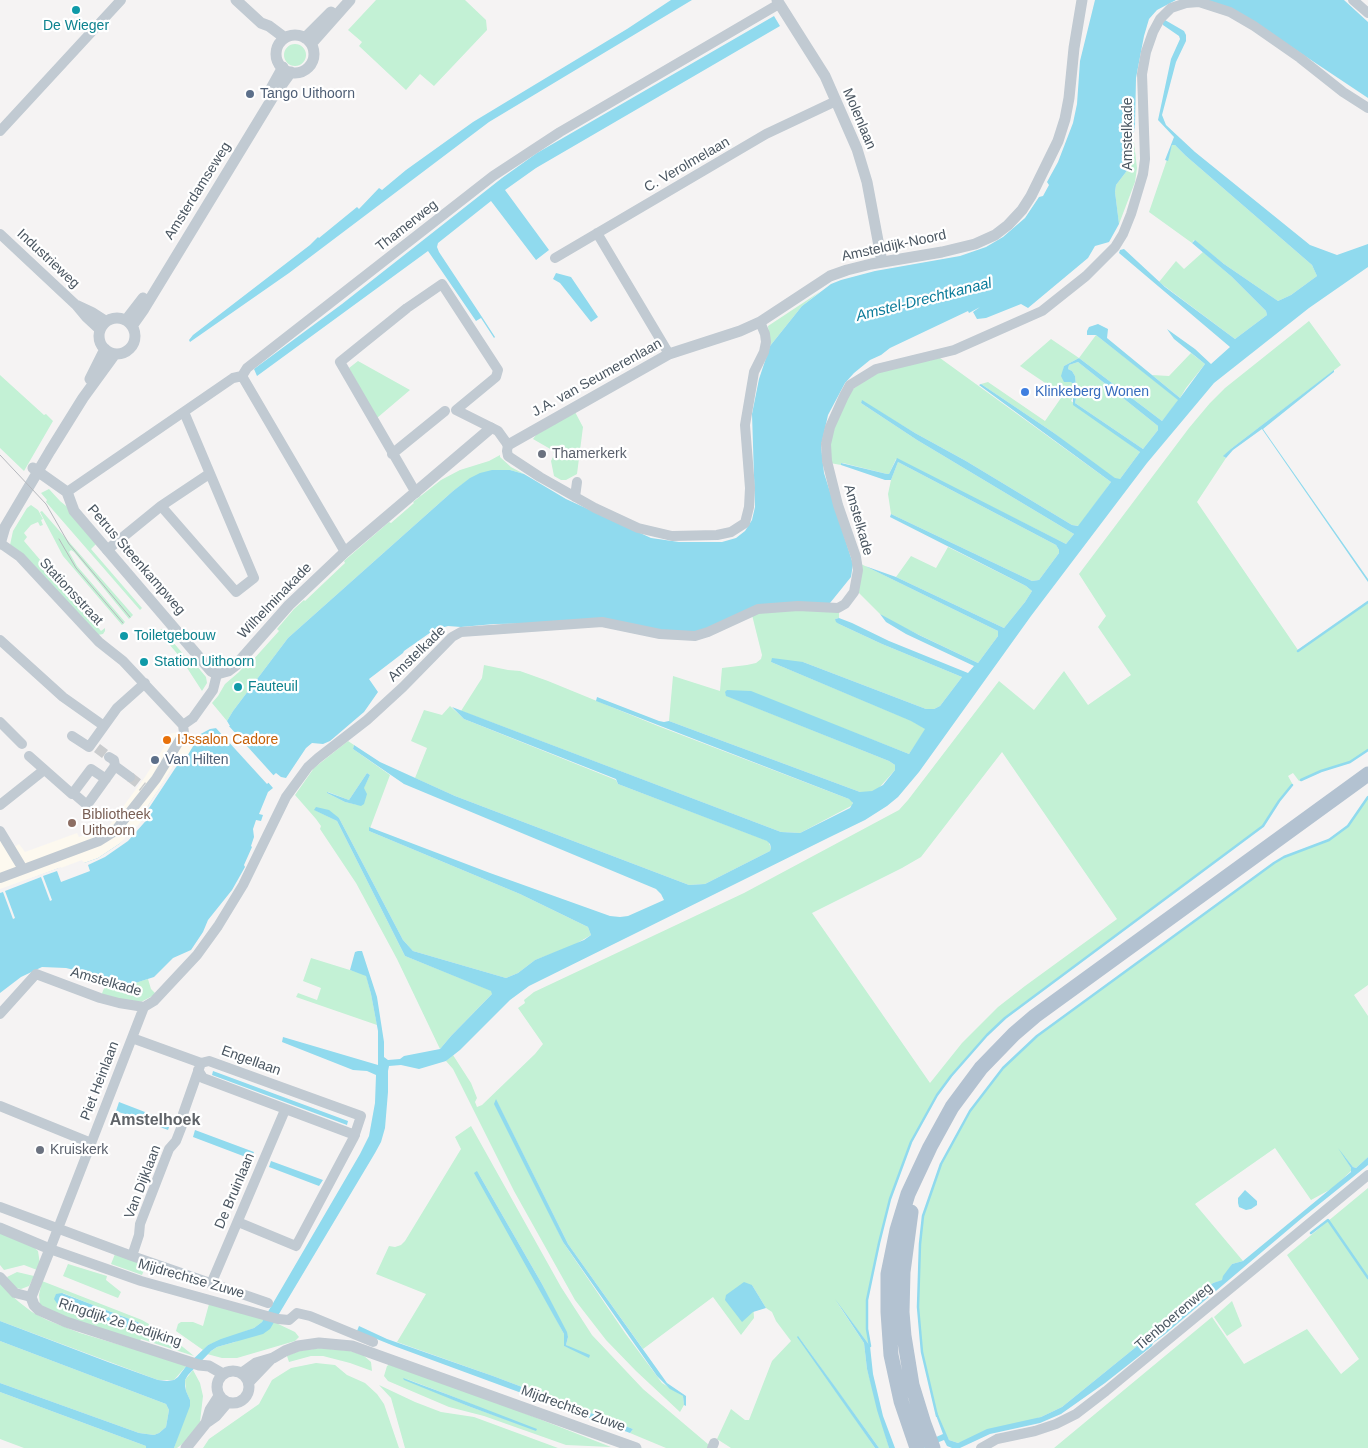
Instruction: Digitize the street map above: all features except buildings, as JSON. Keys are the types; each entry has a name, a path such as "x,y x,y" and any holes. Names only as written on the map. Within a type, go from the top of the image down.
{"main road":[{"path":"925,1445 906,1351 902,1312 904,1254 921,1166 940,1128 957,1100 981,1068 1014,1034 1058,999 1368,774"}],"street":[{"path":"0,131 121,0"},
{"path":"236,0 261,23 264,30 282,42"},
{"path":"308,41 342,0"},
{"path":"308,41 350,0"},
{"name":"Amsteldijk-Noord","path":"760,322 830,276 882,262 942,252 975,244 995,235 1008,225 1022,210 1031,196 1048,163 1065,119 1082,0"},
{"path":"1353,0 1368,13"},
{"name":"Molenlaan","path":"778,2 820,68 857,149 868,182 882,262"},
{"name":"Thamerweg","path":"67,492 232,378 242,376 247,368 493,176 560,132 778,2"},
{"name":"Amstelkade","path":"0,1014 36,974 100,998 144,1008 154,1001 195,957 218,926 243,885 286,797 308,767 367,720 403,687 452,637 461,632 602,622 660,634 695,636 758,609 798,606 838,608 845,604 854,592 858,570 856,557 838,505 827,461 826,444 835,411 850,385 876,369 954,350 1042,312 1086,276 1115,247 1123,234 1131,214 1143,174 1145,159 1142,74 1146,52 1156,25 1171,8 1186,3 1199,2 1230,12 1300,58 1368,108"},
{"path":"295,35 308,41 314,55 310,65 302,71 287,70 278,59 277,50 282,42 295,35"},
{"name":"Amsterdamseweg","path":"129,323 287,70"},
{"name":"C. Verolmelaan","path":"555,258 766,134 836,101"},
{"path":"597,233 669,354"},
{"name":"Industrieweg","path":"0,234 76,305 92,312 103,326"},
{"path":"416,493 340,362 407,308 442,284 498,370 496,377 456,410 498,431 508,445 506,453 508,456 540,477 595,508 638,528 672,536 717,535 731,532 745,523 749,507 750,488 745,425 754,372 764,352 766,342 760,322"},
{"path":"116,318 129,323 135,336 132,346 125,352 110,352 99,340 103,326 116,318"},
{"name":"J.A. van Seumerenlaan","path":"508,445 669,354 740,331 760,322"},
{"path":"0,525 83,398 110,352"},
{"path":"242,376 344,552"},
{"path":"392,454 445,411"},
{"path":"161,506 236,592 254,578 184,412"},
{"name":"Wilhelminakade","path":"217,674 228,671 236,665 289,605 344,552 491,428"},
{"path":"0,543 5,527 36,470"},
{"name":"Petrus Steenkampweg","path":"36,470 67,492 74,511 211,671 217,674"},
{"path":"108,550 161,506 209,474"},
{"path":"575,497 577,482"},
{"name":"Stationsstraat","path":"0,543 20,557 99,642 123,660 183,725"},
{"path":"0,640 63,696 104,726"},
{"path":"0,878 99,841 116,830 184,733 183,725 193,718 213,690 217,674"},
{"path":"72,736 89,747 94,746 104,726 118,708 145,683"},
{"path":"0,722 22,744"},
{"path":"29,756 87,805 115,766 114,760 109,756"},
{"path":"115,766 130,777"},
{"path":"73,793 91,768 106,780"},
{"path":"0,805 44,770"},
{"path":"0,831 23,869"},
{"name":"Piet Heinlaan","path":"50,1249 144,1008"},
{"name":"Engellaan","path":"132,1038 200,1067"},
{"name":"Engellaan","path":"209,1061 361,1116 355,1135 203,1078 200,1067 209,1061"},
{"name":"Van Dijklaan","path":"132,1256 139,1236 140,1224 169,1149 176,1141 183,1123 183,1114 200,1067"},
{"path":"0,1106 91,1143"},
{"name":"De Bruinlaan","path":"211,1284 285,1110"},
{"path":"238,1222 296,1246 355,1135"},
{"name":"Tienboerenweg","path":"981,1448 997,1440 1035,1432 1076,1414 1368,1175"},
{"name":"Mijdrechtse Zuwe","path":"0,1207 132,1256 268,1303"},
{"name":"Mijdrechtse Zuwe","path":"0,1228 50,1249 140,1281 278,1319 289,1320 298,1313 310,1316 373,1342"},
{"path":"0,1277 15,1293 31,1297 50,1249"},
{"name":"Ringdijk 2e bedijking","path":"31,1297 34,1305 39,1310 66,1322 188,1361 199,1365 205,1373 220,1378"},
{"name":"Mijdrechtse Zuwe","path":"245,1378 291,1348 309,1344 335,1343 352,1346 636,1448"},
{"path":"232,1371 245,1378 249,1388 244,1399 239,1402 223,1399 217,1387 220,1378 232,1371"},
{"path":"186,1448 206,1423 210,1410 223,1399"}],"shaded area":[{"path":"179,732 196,737 196,743 148,816 121,844 84,864 82,860 0,891 0,831 11,849 19,844 25,852 77,833 79,837 91,833 95,836 108,827 145,777 169,739 167,737 168,734"}],"green space":[{"path":"376,0 465,0 486,20 487,30 434,86 420,74 406,90 359,46 362,42 348,30"},
{"path":"295,44 303,47 306,55 303,63 295,66 287,63 284,55 287,47"},
{"path":"1133,134 1137,168 1135,182 1119,224 1115,192 1116,185 1129,168"},
{"path":"1172,145 1175,145 1312,265 1317,276 1291,295 1278,301 1224,264 1194,240 1192,243 1149,212"},
{"path":"1203,252 1232,277 1266,311 1267,315 1235,339 1159,282 1176,261 1184,269"},
{"path":"821,291 802,306 770,346 768,326"},
{"path":"1309,321 1341,365 1232,448 1224,457 1226,458 1197,502 1298,650 1368,603 1368,750 1350,762 1321,771 1299,781 1293,773 1288,776 1293,785 1279,801 1263,826 1005,1018 970,1053 937,1095 911,1142 890,1199 867,1300 867,1329 870,1346 836,1301 864,1343 867,1369 889,1448 879,1448 798,1336 875,1448 731,1448 717,1439 731,1409 745,1420 749,1420 772,1361 791,1341 776,1321 772,1312 766,1308 752,1285 754,1318 741,1335 713,1297 643,1349 568,1244 496,1100 563,1242 625,1333 662,1383 683,1396 684,1405 680,1412 606,1340 575,1300 514,1191 453,1069 446,1061 453,1055 471,1083 477,1098 475,1102 477,1107 482,1105 543,1044 518,1008 525,1003 524,1000 534,992 744,893 899,810 999,681 1034,710 1064,671 1088,705 1131,675 1098,627 1106,616 1079,574 1189,428 1225,388","holes":["1002,752 1117,919 998,1007 962,1043 930,1083 812,913 921,857"]},
{"path":"1096,335 1179,400 1162,421 1079,358"},
{"path":"1051,339 1079,358 1064,366 1063,372 1073,384 1074,395 1071,401 1140,452 1120,479 1117,480 1054,433 981,384 988,382 1045,421 1063,395 1020,366"},
{"path":"1191,353 1205,364 1180,398 1152,375 1169,376"},
{"path":"940,358 1111,482 1079,526 1072,525 966,461 862,401 861,403 917,440 1074,534 1066,544 896,459 889,474 843,463 841,465 830,463 830,435 850,391 878,372"},
{"path":"358,361 410,390 377,418 349,368"},
{"path":"1078,362 1158,426 1158,430 1143,449 1075,403 1077,393 1075,376 1068,369 1069,365"},
{"path":"0,375 53,421 24,471 0,448"},
{"path":"575,412 583,427 577,474 566,480 561,480 554,476 551,461 554,455 552,450 533,439 536,435"},
{"path":"500,455 511,467 524,474 510,470 470,479 453,491 288,638 227,721 212,703 225,684 250,660 252,661 279,631 277,629 294,609 345,563 344,561 441,480 460,470 489,461"},
{"path":"898,462 1056,545 1059,553 1039,580 1032,581 891,514 888,494"},
{"path":"49,489 71,510 98,542 91,549 142,608 140,610 46,502 47,500 41,493"},
{"path":"31,505 38,510 43,519 41,520 43,525 40,526 38,522 31,525 24,533 27,537 24,541 101,631 105,628 103,634 98,635 10,545 13,531 27,508"},
{"path":"42,511 133,615 129,619 71,550 69,552 77,566 125,622 122,625 63,556 40,512"},
{"path":"948,547 1026,586 1032,591 1004,628 896,577 911,556 936,568"},
{"path":"861,564 998,631 998,636 978,663 888,620 857,591"},
{"path":"769,610 839,611 839,618 835,619 839,624 962,677 940,706 934,709 926,709 803,662 771,662 912,721 926,729 909,754 840,727 725,692 727,696 889,761 895,765 895,770 878,789 867,793 860,792 669,721 673,676 720,691 722,668 756,663 761,659 762,655 752,615"},
{"path":"162,629 194,667 196,665 206,677 207,683 202,691 180,657 158,631"},
{"path":"484,665 520,671 548,681 658,726 849,799 853,805 800,833 781,832 461,711 482,678"},
{"path":"450,706 464,719 616,780 618,784 768,841 771,848 770,851 705,884 689,885 455,796 415,778 427,748 411,741 424,710 442,715"},
{"path":"348,741 354,745 353,749 390,775 369,831 520,894 588,927 591,935 574,945 535,960 518,973 506,978 413,951 403,940 339,818 315,810 337,821 405,956 492,991 492,994 440,1049 397,959 356,883 320,829 321,826 295,795 314,768","holes":["367,773 370,775 358,805 345,802 327,793 349,800"]},
{"path":"1368,797 1368,985 1354,995 1368,1016 1368,1157 1356,1168 1344,1156 1351,1171 1333,1188 1311,1200 1275,1148 1195,1204 1243,1261 1232,1264 1223,1280 1213,1283 1062,1407 1041,1417 958,1443 949,1440 937,1417 922,1352 918,1307 918,1277 923,1216 941,1164 970,1111 1003,1068 1037,1036 1274,863 1284,857 1329,840 1348,826"},
{"path":"311,958 366,975 377,1025 296,997 298,993 317,1000 321,988 303,981"},
{"path":"108,978 131,984 148,979 151,989 156,994 141,1002 101,996"},
{"path":"471,1126 561,1287 592,1335 643,1389 709,1445 708,1448 666,1448 630,1433 633,1429 397,1342 426,1294 376,1274 389,1246 395,1247 405,1241 461,1149 455,1137","holes":["477,1171 542,1284 568,1337 566,1345 574,1350 564,1346 564,1334"]},
{"path":"1368,1188 1368,1448 1054,1448 1212,1317 1244,1364 1307,1329 1341,1374 1359,1359 1287,1255"},
{"path":"0,1232 31,1245 38,1251 40,1264 37,1270 24,1265 4,1270 0,1265"},
{"path":"115,1254 146,1265 142,1275 111,1264"},
{"path":"68,1264 107,1276 106,1280 121,1292 118,1298 63,1276"},
{"path":"17,1272 34,1276 29,1286 21,1289 16,1288 10,1282 7,1277"},
{"path":"0,1281 19,1302 47,1320 80,1333 187,1365 174,1380 158,1380 0,1321"},
{"path":"42,1281 142,1320 168,1335 194,1356 141,1339 139,1342 66,1318 40,1305 39,1295","holes":["63,1293 140,1323 136,1328 128,1328 58,1305"]},
{"path":"1232,1301 1242,1326 1227,1336 1214,1317"},
{"path":"209,1304 264,1319 254,1328 208,1345 203,1350 176,1331 178,1324 181,1322 193,1322 203,1326"},
{"path":"274,1322 295,1332 299,1337 295,1341 237,1358 222,1358 207,1354 217,1347 235,1342"},
{"path":"0,1341 166,1404 169,1410 166,1427 154,1435 139,1433 0,1383"},
{"path":"321,1348 350,1351 363,1355 371,1362 372,1371 323,1356 311,1356 289,1362 287,1356 299,1351"},
{"path":"316,1363 335,1365 347,1375 365,1383 377,1394 384,1404 399,1448 203,1448 209,1439 259,1404 272,1380 291,1368"},
{"path":"390,1364 424,1374 611,1447 566,1445 484,1416 449,1407 388,1381 384,1376 387,1366","holes":["404,1378 536,1430 468,1406"]},
{"path":"193,1370 200,1383 203,1396 200,1422 185,1442 174,1448 190,1400 186,1391 185,1380"},
{"path":"379,1385 441,1412 474,1417 558,1448 405,1448 391,1398"},
{"path":"0,1392 146,1446 146,1448 24,1448 0,1439"}],"water":[{"path":"671,0 692,0 489,122 289,273 190,342 189,340 193,335 357,207 359,209 379,188 382,190 406,170 473,122 627,29"},
{"name":"Amstel-Drechtkanaal","path":"1095,0 1176,0 1157,10 1149,19 1144,36 1136,78 1135,125 1129,168 1116,185 1115,192 1119,224 1109,242 1095,246 1088,258 1028,308 1021,304 986,318 977,319 973,312 980,307 969,313 968,311 890,348 870,360 845,383 828,415 821,446 824,473 853,564 851,577 830,603 776,603 700,631 664,631 619,622 494,624 461,627 448,626 434,630 369,679 378,692 364,712 330,741 323,744 312,743 306,748 286,778 276,773 267,781 273,788 268,792 259,814 263,815 261,821 256,820 253,829 252,847 244,865 245,867 232,890 208,920 203,932 191,950 173,958 154,977 132,984 66,968 42,967 21,977 0,993 0,890 59,868 63,877 85,869 84,863 98,858 128,837 147,816 144,812 178,760 183,763 195,743 195,737 210,729 230,726 227,721 233,711 288,638 470,478 492,470 510,470 524,474 566,499 651,538 679,542 722,542 736,538 745,531 752,520 755,507 752,414 759,379 770,346 802,306 831,284 875,271 960,256 986,247 1003,237 1025,218 1039,197 1043,196 1049,185 1047,182 1058,162 1073,123 1077,104 1080,61"},
{"path":"1205,0 1344,0 1368,22 1368,98 1257,24"},
{"path":"774,16 780,26 536,168 505,190 549,250 536,260 491,201 438,243 439,252 494,338 481,318 476,321 428,251 257,376 254,369 342,304 502,178 537,153"},
{"path":"1165,20 1184,31 1186,35 1186,41 1176,62 1162,115 1166,125 1195,152 1310,245 1337,255 1368,244 1368,267 1309,308 1214,383 1147,463 1031,616 919,772 898,797 887,806 865,820 529,986 510,1000 460,1050 446,1061 419,1069 401,1065 389,1066 385,1128 375,1153 270,1329 263,1334 217,1347 188,1375 185,1380 185,1386 190,1406 174,1448 146,1448 146,1446 0,1392 0,1383 139,1433 154,1435 159,1433 166,1427 169,1410 166,1404 0,1341 0,1321 158,1380 167,1381 178,1377 187,1365 208,1345 254,1328 262,1322 360,1154 369,1136 375,1103 376,1075 367,1071 353,1070 282,1042 283,1037 378,1065 378,1031 366,976 350,970 355,952 358,951 362,951 377,997 384,1042 384,1057 388,1060 400,1059 404,1056 440,1049 492,994 491,991 405,956 337,821 314,810 316,807 329,810 339,818 403,940 413,951 506,978 518,973 535,960 584,940 591,935 588,927 520,894 369,831 369,827 610,916 628,916 664,900 656,889 404,784 353,749 354,745 380,762 455,796 689,885 705,884 770,851 770,844 767,841 618,784 616,779 464,719 452,707 781,832 800,833 850,808 853,803 849,799 596,701 597,697 659,721 669,721 860,792 872,791 883,785 895,770 895,765 726,696 725,692 727,690 751,691 909,754 925,729 911,721 771,662 772,658 803,662 926,709 934,709 940,706 962,677 882,644 839,624 835,619 839,618 852,623 889,641 968,673 974,666 906,634 886,622 880,614 978,663 998,636 998,631 865,566 896,577 1004,628 1032,591 1026,586 890,517 891,514 1032,581 1039,580 1059,553 1059,550 1056,545 898,462 891,480 885,480 841,465 841,463 889,474 897,458 1066,544 1074,534 917,440 861,403 862,400 1072,525 1078,526 1111,482 979,385 981,384 1054,433 1115,478 1120,479 1140,452 1073,405 1073,384 1071,382 1064,382 1061,376 1064,366 1079,358 1162,421 1178,400 1096,335 1087,335 1089,327 1098,324 1108,329 1107,338 1180,398 1205,364 1174,339 1167,329 1195,349 1211,364 1230,347 1119,253 1120,250 1124,249 1165,287 1235,339 1267,315 1266,311 1232,277 1192,243 1195,240 1224,264 1278,301 1291,295 1317,276 1312,265 1175,145 1172,145 1168,161 1165,160 1174,137 1158,120 1171,59 1180,39 1162,22","holes":["1078,362 1158,426 1158,430 1143,449 1075,403 1077,393 1075,376 1068,369 1069,365"]},
{"path":"556,273 571,277 598,317 591,322 560,283 553,279"},
{"path":"1334,370 1334,372 1263,429 1368,579 1368,582 1262,429 1233,450 1226,458 1223,456"},
{"path":"367,773 370,775 364,788 367,794 364,804 361,806 345,802 327,793 349,800"},
{"path":"213,1071 348,1121 347,1125 212,1075"},
{"path":"496,1099 568,1244 667,1383 686,1396 686,1406 684,1405 683,1396 670,1389 657,1376 563,1242 494,1104"},
{"path":"119,1102 171,1122 168,1130 116,1111"},
{"path":"195,1130 254,1152 251,1159 193,1137"},
{"path":"1338,1148 1353,1167 1356,1168 1368,1157 1368,1165 1302,1218 1153,1343 1152,1346 1105,1383 1061,1414 1040,1423 990,1434 960,1448 947,1446 944,1440 924,1448 911,1448 943,1434 936,1410 949,1440 958,1443 987,1429 1041,1417 1062,1407 1213,1283 1222,1280 1232,1264 1243,1261 1351,1172 1351,1168"},
{"path":"271,1161 323,1180 319,1186 269,1167"},
{"path":"477,1171 542,1284 567,1332 566,1345 590,1355 589,1358 564,1346 564,1334 474,1173"},
{"path":"1245,1190 1257,1201 1257,1205 1246,1210 1239,1207 1238,1203 1238,1198"},
{"path":"744,1282 752,1285 766,1308 753,1312 742,1322 725,1300 726,1295"},
{"path":"62,1293 140,1323 136,1328 129,1328 58,1305 54,1299 56,1294"},
{"path":"835,1299 870,1346 873,1374 883,1416 895,1448 889,1448 877,1410 867,1369 864,1343"},
{"path":"359,1326 387,1339 493,1376 633,1429 630,1433 394,1346 357,1331"},
{"path":"798,1336 879,1448 875,1448"},
{"path":"403,1378 537,1429 536,1431 468,1406"}],"pier":[{"path":"228,725 275,777 267,784 215,727"},
{"path":"177,760 180,761 147,811 151,815 128,841 105,857 88,865 90,871 61,882 57,871 43,876 52,900 50,901 41,877 5,891 15,918 13,919 3,892 0,893 0,889 61,867 64,874 83,867 81,863 83,861 84,863 98,858 119,844 147,816 144,812"}],"waterway":[{"path":"1298,651 1368,602"},
{"path":"1301,780 1321,771 1350,762 1368,750"},
{"path":"870,1346 867,1329 867,1300 890,1199 911,1142 937,1095 951,1076 987,1035 1005,1018 1263,826 1292,785"},
{"path":"937,1416 922,1352 918,1307 923,1216 941,1164 970,1111 1003,1068 1037,1036 1274,863 1284,857 1329,840 1348,826 1368,797"},
{"path":"1311,1233 1328,1220 1368,1278"}],"tunnel":[{"path":"97,748 109,757"},
{"path":"130,777 143,787"}],"tram line":[{"path":"0,455 46,504 69,544 130,617"},
{"path":"59,539 76,568 123,623"}],"place":[{"name":"De Wieger","path":"76,10"},
{"name":"Tango Uithoorn","path":"250,94"},
{"name":"Klinkeberg Wonen","path":"1025,392"},
{"name":"Thamerkerk","path":"542,454"},
{"name":"Toiletgebouw","path":"124,636"},
{"name":"Station Uithoorn","path":"144,662"},
{"name":"Fauteuil","path":"238,687"},
{"name":"IJssalon Cadore","path":"167,740"},
{"name":"Van Hilten","path":"155,760"},
{"name":"Bibliotheek Uithoorn","path":"72,823"},
{"name":"Kruiskerk","path":"40,1150"}],"district":[{"name":"Amstelhoek","path":"155,1121"}]}
